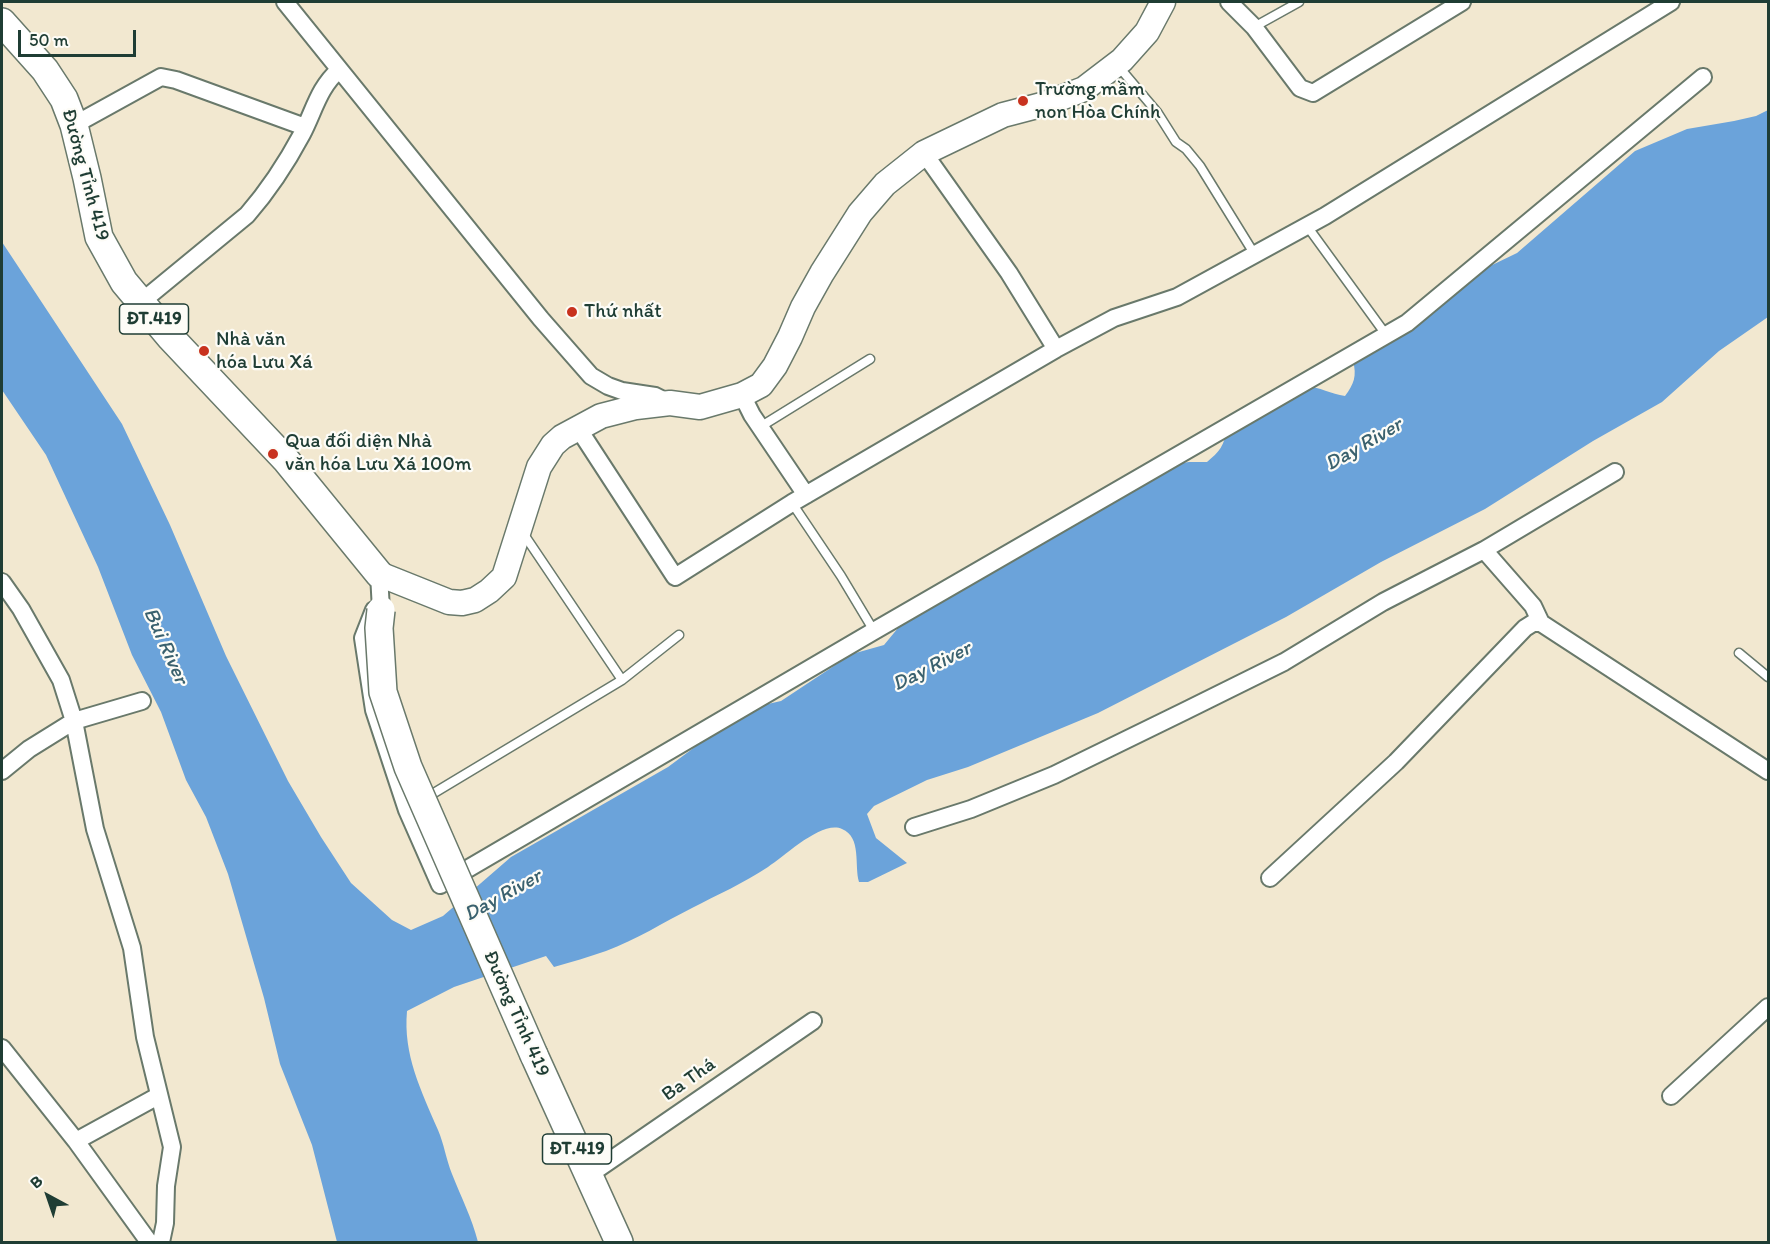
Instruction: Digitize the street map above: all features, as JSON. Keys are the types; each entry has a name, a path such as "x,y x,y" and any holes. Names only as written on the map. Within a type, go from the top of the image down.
{"main road":[{"name":"Đường Tỉnh 419","path":"2,22 45,70 64,99 74,124 99,237 108,256 140,303 286,460 380,594 379,628 383,692 408,767 619,1242"}],"street":[{"path":"285,2 541,319 591,376 622,391 655,396 670,404"},
{"path":"1163,2 1147,32 1117,64 1084,88 1046,104 1004,115 924,153 885,184 860,213 802,307 775,366 761,385 742,395 700,407 670,404 636,407 602,416 578,428 553,445 539,467 504,577 489,591 475,600 462,603 380,594 363,638 374,710 406,810 440,885 1407,323 1703,77"},
{"path":"1229,2 1254,27 1300,88 1313,93 1462,2"},
{"path":"578,428 675,577 799,499 1056,349 1114,318 1177,297 1307,226 1671,2"},
{"path":"140,303 247,215 262,199 305,127 326,84 339,70"},
{"path":"74,124 161,77 176,80 305,127"},
{"path":"924,153 1009,273 1056,349"},
{"path":"742,395 799,499"},
{"path":"914,827 971,809 1043,779 1284,662 1383,602 1485,550 1615,472"},
{"path":"1485,550 1548,627"},
{"path":"2,582 21,609 61,680 74,722 95,829 132,948 145,1037 172,1147 161,1242"},
{"path":"1270,878 1396,762 1525,628 1533,623 1548,627 1768,771"},
{"path":"2,771 29,749 74,722 142,701"},
{"path":"1671,1096 1768,1007"},
{"name":"Ba Thá","path":"589,1175 813,1021"},
{"path":"2,1048 76,1141 149,1242"},
{"path":"76,1141 158,1096"}],"lane":[{"path":"1254,27 1299,2"},
{"path":"1117,64 1157,112 1176,142 1200,166 1255,255"},
{"path":"1307,226 1386,336"},
{"path":"760,427 870,359"},
{"path":"799,499 874,631"},
{"path":"519,528 622,680"},
{"path":"406,810 622,680 679,635"},
{"path":"1739,653 1768,677"}],"water":[{"path":"1768,110 1768,317 1719,351 1662,402 1593,441 1485,509 1381,562 1286,617 1098,713 968,767 927,780 874,806 867,814 876,838 907,863 868,882 859,882 855,845 848,833 834,828 824,830 804,840 750,878 617,947 554,967 546,956 454,987 407,1011 408,1043 415,1072 478,1242 337,1242 312,1145 280,1064 264,998 228,874 206,817 186,780 161,712 132,655 98,567 46,455 2,390 2,242 122,424 170,525 226,656 288,781 321,837 351,883 392,920 411,930 443,916 511,857 668,767 746,709 781,701 852,654 884,645 903,622 1176,464 1207,462 1221,448 1226,430 1305,386 1345,396 1354,380 1353,361 1390,339 1488,267 1517,253 1635,151 1687,129 1756,116"}],"place":[{"name":"Trường mầm non Hòa Chính","path":"1023,101"},
{"name":"Thứ nhất","path":"572,312"},
{"name":"Nhà văn hóa Lưu Xá","path":"204,351"},
{"name":"Qua đối diện Nhà văn hóa Lưu Xá 100m","path":"273,454"}],"water label":[{"name":"Day River","path":"1364,445"},
{"name":"Bui River","path":"165,646"},
{"name":"Day River","path":"932,667"},
{"name":"Day River","path":"503,896"}]}
